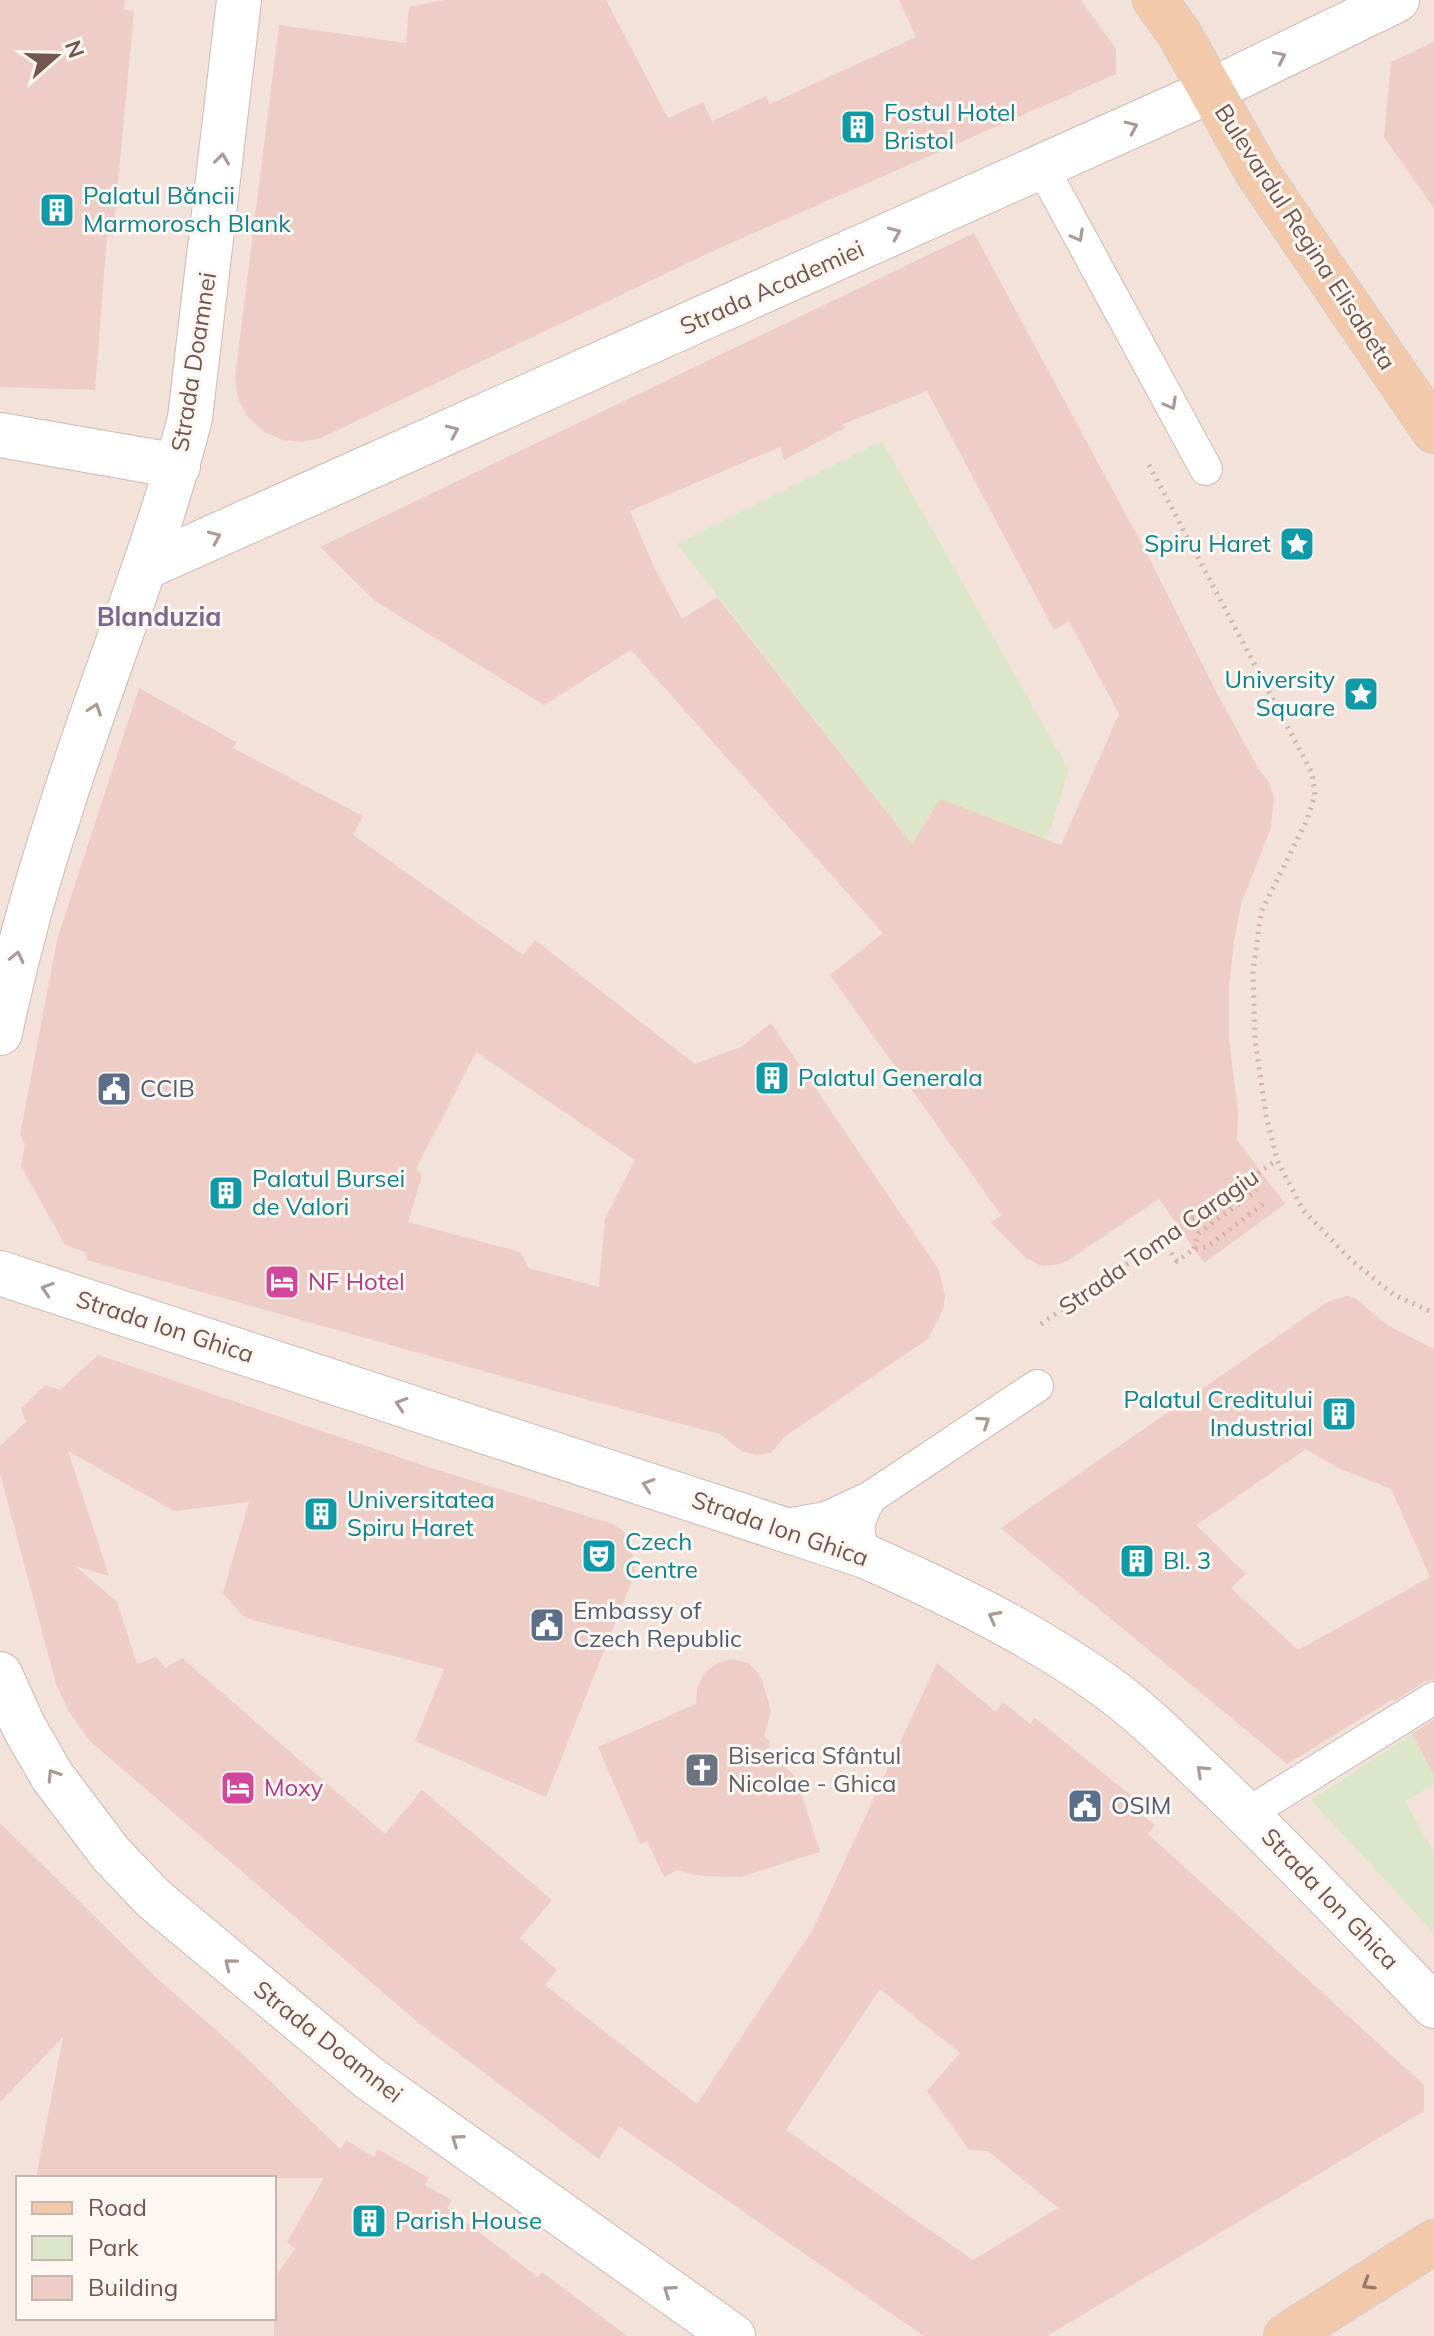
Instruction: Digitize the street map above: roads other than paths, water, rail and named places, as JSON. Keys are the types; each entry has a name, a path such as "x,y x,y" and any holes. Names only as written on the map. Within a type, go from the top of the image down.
{"main road":[{"name":"Bulevardul Regina Elisabeta","path":"1155,0 1180,35 1257,172 1434,431"},
{"path":"1286,2336 1434,2242"}],"street":[{"name":"Strada Doamnei","path":"0,1033 25,925 62,804 178,466 190,418 239,0"},
{"name":"Strada Academiei","path":"144,568 1210,91 1397,0"},
{"path":"0,435 178,466"},
{"name":"Strada Ion Ghica","path":"0,1273 865,1556 939,1589 1054,1651 1148,1721 1247,1814 1434,2006"},
{"name":"Strada Doamnei","path":"0,1674 24,1727 52,1776 111,1854 154,1899 369,2078 733,2336"}],"lane":[{"path":"1042,167 1206,469"},
{"path":"776,1527 826,1518 871,1497 1037,1386"},
{"path":"865,1556 858,1528 859,1516 871,1497"},
{"path":"1247,1814 1434,1698"}],"place":[{"name":"Fostul Hotel Bristol","path":"858,127"},
{"name":"Palatul Băncii Marmorosch Blank","path":"57,210"},
{"name":"Spiru Haret","path":"1297,544"},
{"name":"University Square","path":"1361,694"},
{"name":"Palatul Generala","path":"772,1078"},
{"name":"CCIB","path":"114,1089"},
{"name":"Palatul Bursei de Valori","path":"226,1193"},
{"name":"NF Hotel","path":"282,1282"},
{"name":"Palatul Creditului Industrial","path":"1339,1414"},
{"name":"Universitatea Spiru Haret","path":"321,1514"},
{"name":"Czech Centre","path":"599,1556"},
{"name":"Bl. 3","path":"1137,1561"},
{"name":"Embassy of Czech Republic","path":"547,1625"},
{"name":"Biserica Sfântul Nicolae - Ghica","path":"702,1770"},
{"name":"Moxy","path":"238,1788"},
{"name":"OSIM","path":"1085,1806"},
{"name":"Parish House","path":"369,2221"}],"district":[{"name":"Blanduzia","path":"159,617"}]}
